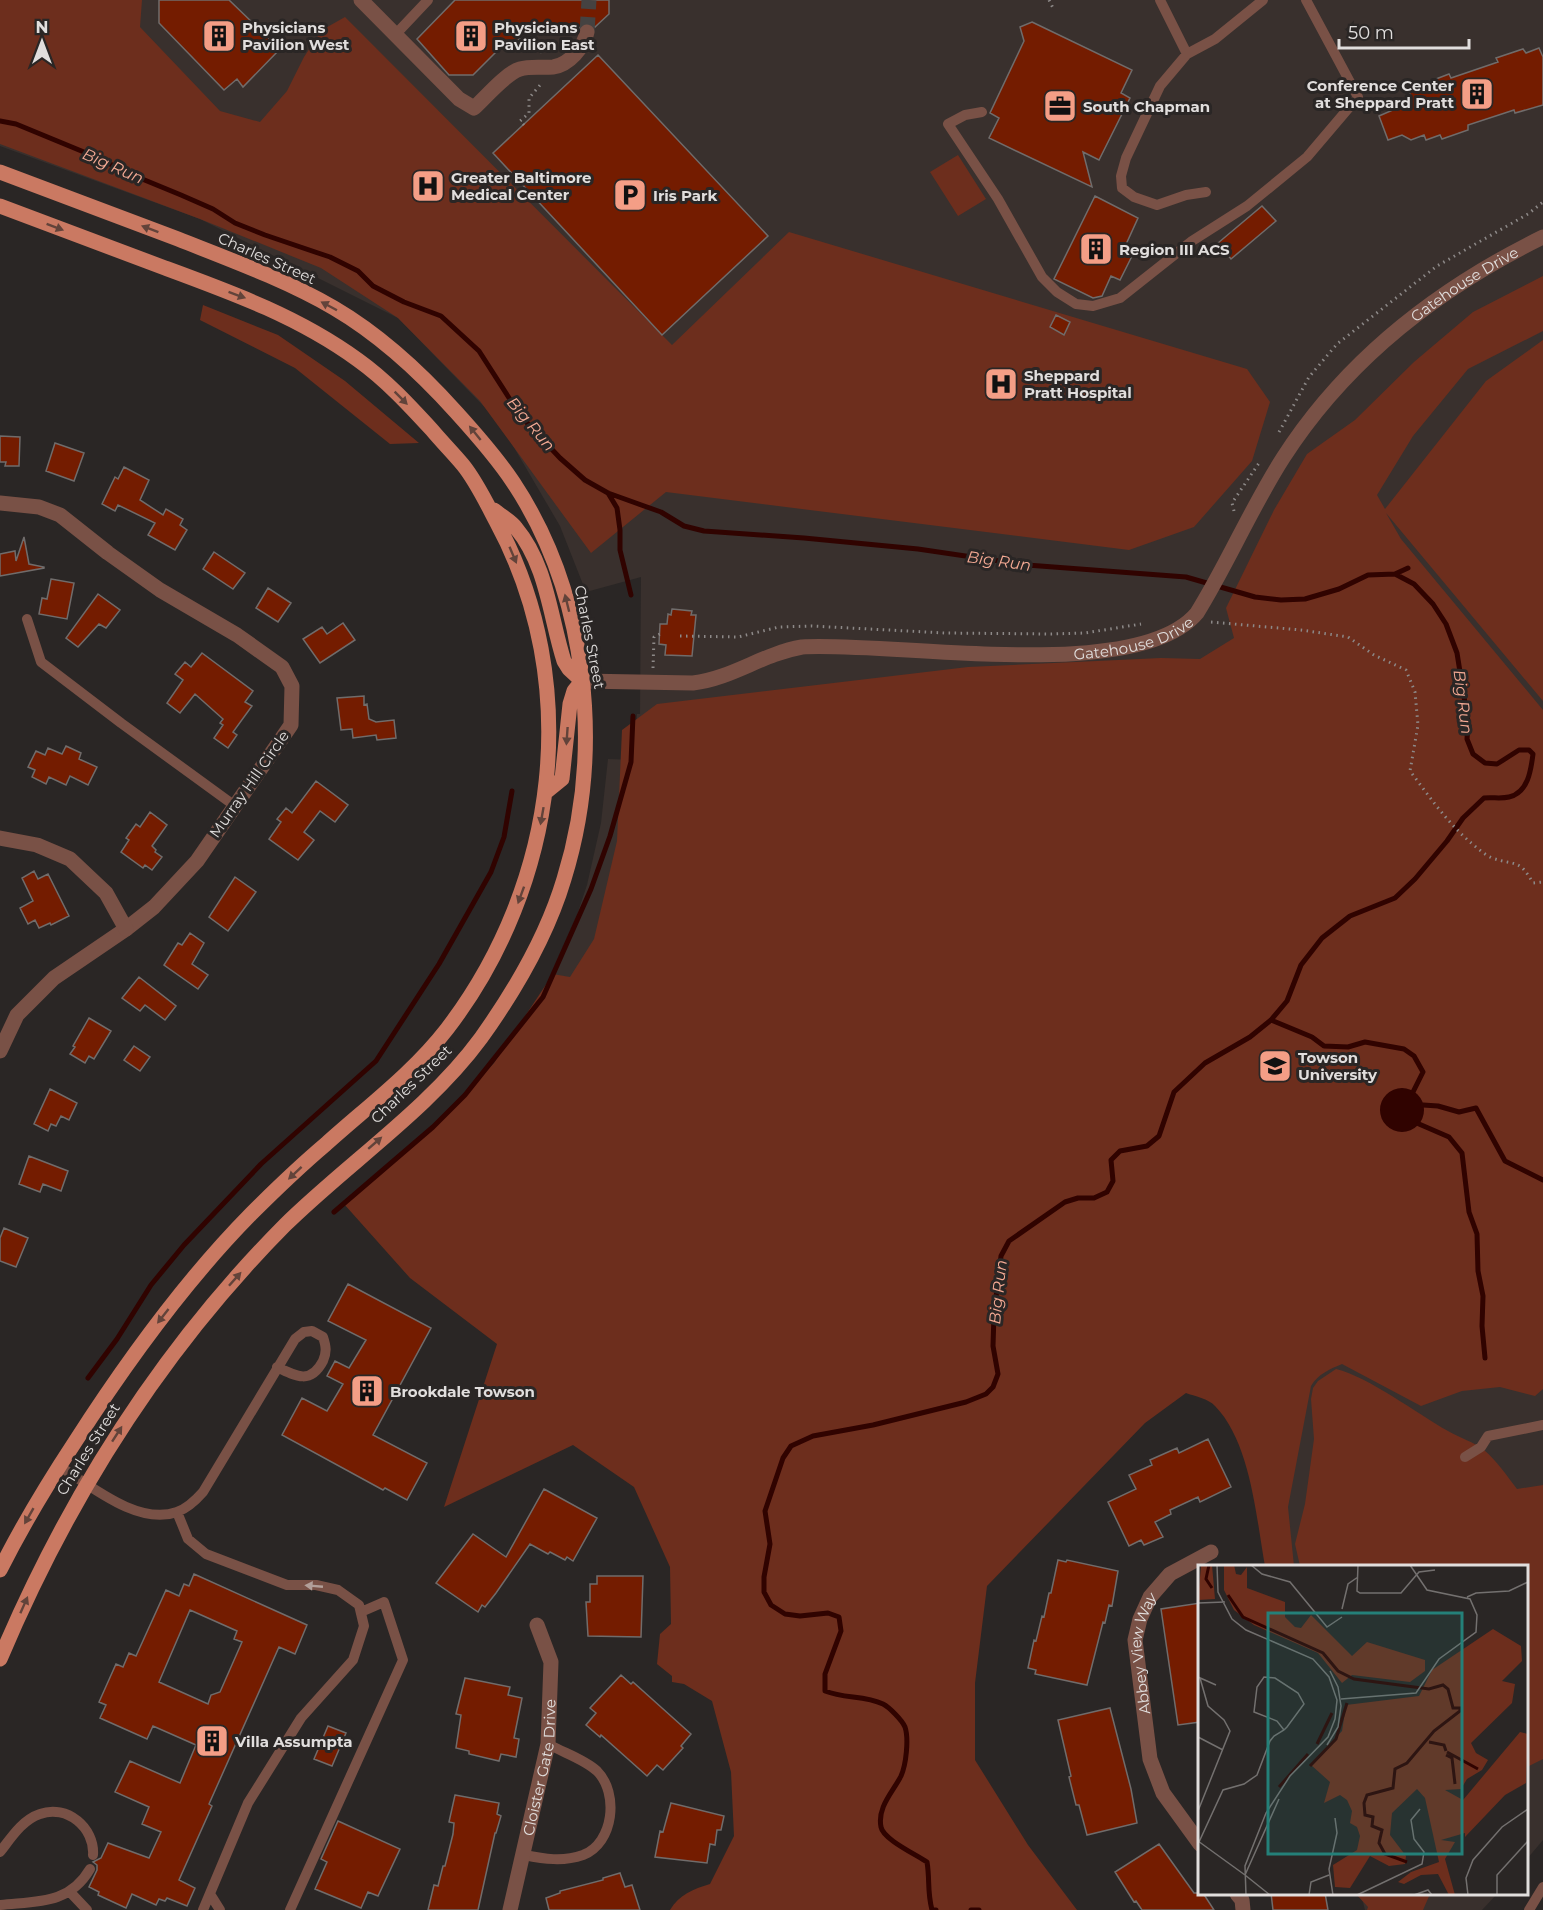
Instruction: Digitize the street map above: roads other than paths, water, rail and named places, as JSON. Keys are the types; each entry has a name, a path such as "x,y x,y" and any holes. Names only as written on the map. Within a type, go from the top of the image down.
{"main road":[{"name":"Charles Street","path":"0,172 241,264 304,293 334,308 374,335 423,377 472,430 513,482 543,536 561,583 574,634 582,681 585,733 578,823 571,854 548,922 510,997 477,1044 452,1071 407,1116 308,1203 231,1284 181,1344 136,1406 87,1483 46,1557 0,1659"},
{"name":"Charles Street","path":"0,206 253,301 318,333 360,361 401,396 465,467 506,538 523,578 539,638 548,708 549,750 546,792 533,858 514,913 491,962 461,1009 444,1033 411,1068 250,1215 181,1293 98,1406 31,1512 0,1570"},
{"path":"489,507 516,527 528,548 544,586 564,661 582,681 574,691 570,704 562,779 546,792"}],"street":[{"path":"361,0 459,99 474,108 511,74 520,69 554,67 563,64 582,46 586,32"},
{"name":"Gatehouse Drive","path":"582,681 709,681 724,677 771,655 802,647 1023,655 1092,652 1148,643 1175,632 1191,621 1204,602 1294,441 1323,403 1359,364 1407,321 1456,285 1543,237"},
{"name":"Murray Hill Circle","path":"0,503 39,507 60,515 160,590 237,635 282,667 292,686 291,724 197,861 154,907 54,978 17,1015 0,1051"},
{"path":"0,838 37,845 70,859 106,893 126,929"},
{"name":"Abbey View Way","path":"1198,1841 1163,1793 1150,1759 1135,1640 1140,1619 1150,1597 1170,1574 1211,1552"},
{"name":"Cloister Gate Drive","path":"510,1910 548,1744 551,1662 537,1625"},
{"path":"1238,1895 1242,1900 1243,1910"}],"lane":[{"path":"395,35 428,0"},
{"path":"1160,0 1186,54"},
{"path":"1206,192 1186,195 1157,205 1134,197 1122,188 1121,176 1126,158 1160,86 1186,54 1215,39 1263,0"},
{"path":"982,112 964,115 948,124 998,199 1042,277 1057,292 1076,304 1093,306 1120,298 1192,241 1247,206 1307,157 1358,97 1306,0"},
{"path":"27,619 41,662 235,806"},
{"path":"59,1466 132,1510 148,1514 177,1512 192,1503 203,1492 277,1367 295,1339 304,1332 312,1331 323,1337 327,1347 325,1357 317,1371 309,1376 300,1376 277,1367"},
{"path":"1465,1457 1481,1447 1488,1436 1543,1425"},
{"path":"177,1512 188,1539 206,1554 287,1585 316,1585 338,1590 359,1605 364,1626 353,1660 302,1718 248,1803 203,1910"},
{"path":"290,1910 403,1660 384,1602 361,1612"},
{"path":"524,1856 549,1860 569,1859 586,1854 605,1834 611,1816 610,1798 606,1785 598,1772 548,1744"},
{"path":"0,1852 16,1830 38,1814 47,1812 74,1817 84,1825 90,1834 93,1855"},
{"path":"0,1905 59,1898 70,1892 90,1869"},
{"path":"1529,1910 1543,1887"},
{"path":"70,1892 87,1910"},
{"path":"210,1894 220,1910"}],"waterway":[{"name":"Big Run","path":"0,121 16,124 96,157 213,209 235,223 330,257 358,271 373,286 404,302 441,316 479,351 528,424 560,458 585,480 608,493 661,512 684,526 704,531 918,549 1027,565 1186,577 1255,597 1281,600 1305,599 1339,589 1368,575 1395,574 1414,584 1433,604 1446,624 1457,653 1468,722 1467,739 1473,754 1485,763 1497,764 1519,750 1529,750 1533,754 1527,780 1520,791 1509,797 1484,798 1463,818 1415,879 1395,898 1350,916 1322,938 1301,965 1287,1001 1271,1020 1250,1037 1205,1063 1174,1092 1159,1136 1147,1146 1120,1151 1111,1160 1113,1181 1107,1192 1094,1198 1078,1198 1065,1202 1009,1241 1001,1256 994,1314 993,1346 998,1374 993,1387 986,1394 966,1402 873,1425 813,1436 791,1446 783,1458 765,1511 770,1544 764,1577 764,1592 771,1605 785,1614 800,1616 828,1613 839,1617 841,1631 825,1674 825,1691 869,1699 883,1704 905,1727 907,1745 904,1765 901,1776 883,1806 881,1827 893,1841 927,1862 930,1903 932,1910 936,1910"},
{"path":"608,493 617,508 620,550 631,595"},
{"path":"1395,574 1408,568"},
{"path":"334,1212 433,1127 465,1095 543,997 591,889 610,836 631,762 633,716"},
{"path":"88,1378 117,1339 151,1285 184,1245 261,1164 376,1061 439,964 491,872 504,837 512,791"},
{"path":"1271,1020 1312,1037 1324,1046 1348,1047 1365,1042 1404,1049 1414,1056 1423,1072 1413,1092"},
{"path":"1423,1105 1438,1106 1459,1112 1476,1108 1505,1161 1543,1180"},
{"path":"1419,1124 1449,1137 1462,1153 1469,1212 1477,1234 1478,1271 1483,1296 1482,1326 1485,1358"},
{"name":"Big Run","path":"971,1910 979,1910"}],"tunnel":[{"path":"587,32 589,0"}],"place":[{"name":"Physicians Pavilion West","path":"219,36"},
{"name":"Physicians Pavilion East","path":"471,36"},
{"name":"Conference Center at Sheppard Pratt","path":"1477,94"},
{"name":"South Chapman","path":"1060,106"},
{"name":"Greater Baltimore Medical Center","path":"428,186"},
{"name":"Iris Park","path":"630,195"},
{"name":"Region III ACS","path":"1096,249"},
{"name":"Sheppard Pratt Hospital","path":"1001,384"},
{"name":"Towson University","path":"1275,1066"},
{"name":"Brookdale Towson","path":"367,1391"},
{"name":"Villa Assumpta","path":"212,1741"}]}
